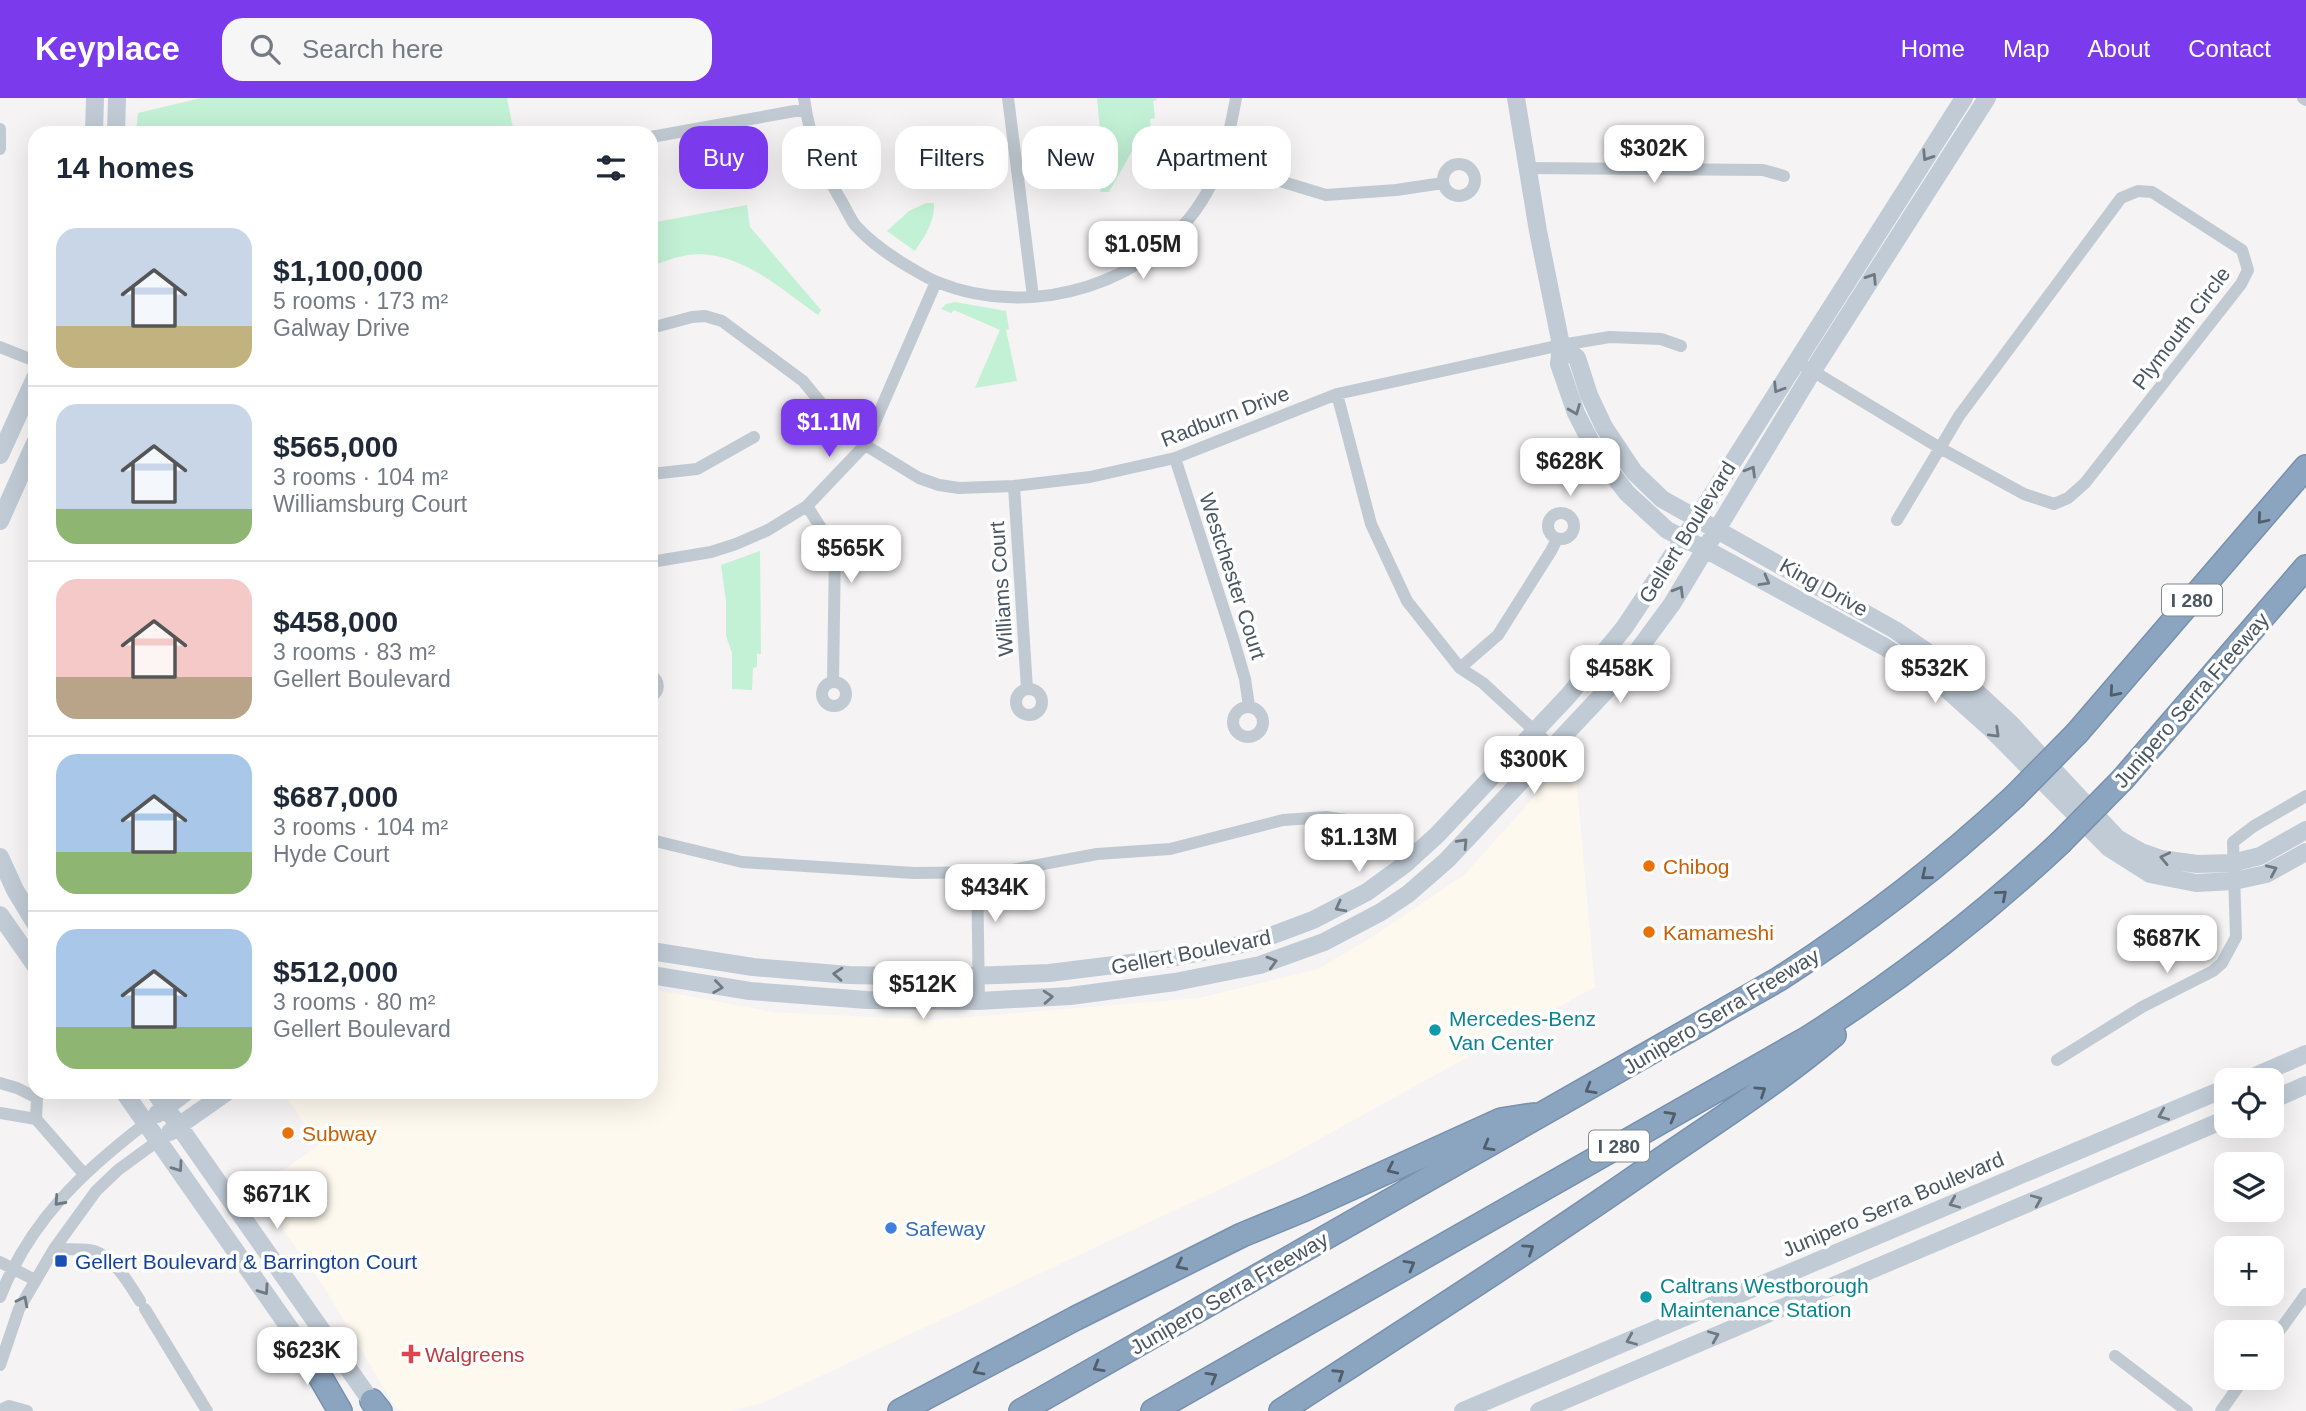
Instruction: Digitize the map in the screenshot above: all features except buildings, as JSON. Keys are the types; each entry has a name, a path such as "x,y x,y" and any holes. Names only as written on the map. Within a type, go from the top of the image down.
{"highway":[{"name":"Junipero Serra Freeway","path":"1021,1411 1755,994 1828,947 1921,878 2014,797 2077,733 2306,467"},
{"name":"Junipero Serra Freeway","path":"1153,1411 1800,1043 1905,973 1973,920 2060,843 2123,779 2306,567"},
{"path":"1281,1411 1466,1291 1772,1084 1822,1046 1973,920"},
{"path":"900,1411 1076,1318 1242,1235 1502,1120 1547,1113"},
{"path":"300,1342 340,1411"}],"main road":[{"path":"94,98 94,126"},
{"path":"116,126 117,98"},
{"name":"King Drive","path":"1516,98 1549,293 1561,345 1559,364 1576,413 1598,456 1627,493 1667,530 1885,647 1941,684 1990,728 2109,848 2151,874 2196,883 2234,881 2266,874 2306,852"},
{"name":"Gellert Boulevard","path":"658,952 811,973 888,977 1049,973 1197,954 1262,939 1300,926 1341,907 1379,884 1416,855 1535,731 1598,662 1624,628 1696,520 1964,98"},
{"name":"Gellert Boulevard","path":"658,976 731,988 888,1001 979,1001 1079,995 1175,982 1260,965 1324,942 1381,912 1419,884 1455,852 1616,680 1672,604 1812,372 1987,98"},
{"name":"King Drive","path":"1561,345 1577,358 1589,395 1604,427 1634,472 1662,499 1895,630 1952,669 2010,723 2117,838 2141,852 2161,859 2197,864 2232,863 2260,856 2306,830"},
{"path":"0,455 28,393"},
{"path":"0,521 28,459"},
{"path":"0,857 28,911"},
{"path":"0,907 16,906 28,917"},
{"path":"0,915 28,955"},
{"path":"2275,1068 2306,1055"},
{"path":"2284,1095 2306,1085"},
{"name":"Junipero Serra Boulevard","path":"1462,1411 2214,1093"},
{"path":"129,1099 346,1411"},
{"path":"146,1123 161,1099 377,1408"},
{"path":"159,1140 217,1099"},
{"path":"1539,1411 2214,1124"}],"street":[{"path":"1007,98 1034,297"},
{"path":"1231,126 1236,98"},
{"path":"658,136 805,104 822,165 854,223 884,253 936,282 998,297 1034,297 1084,289 1134,267 1161,247 1182,225 1209,189"},
{"path":"0,129 0,149"},
{"path":"1528,168 1763,170 1784,176"},
{"path":"1291,184 1326,195 1396,190 1443,183"},
{"name":"Plymouth Circle","path":"1796,361 1940,448 2024,494 2054,504 2068,498 2085,483 2241,284 2248,270 2242,250 2152,192 2138,191 2121,198 1959,416 1940,448"},
{"path":"658,561 711,552 736,544 768,530 807,506 865,445 936,282"},
{"name":"Radburn Drive","path":"658,326 692,317 705,316 722,321 803,381 835,420 865,445 919,478 958,488 1014,486 1090,477 1175,458 1337,394 1561,345 1610,337 1661,339 1681,346"},
{"path":"0,347 28,358"},
{"path":"1337,394 1371,524 1407,601 1460,668 1483,683 1553,748"},
{"path":"658,473 697,469 754,437"},
{"path":"1897,520 1940,448"},
{"name":"Westchester Court","path":"1175,458 1233,638 1250,706"},
{"name":"Williams Court","path":"1014,486 1027,689"},
{"path":"807,506 835,550 833,682"},
{"path":"1460,668 1498,635 1557,539"},
{"path":"2057,1060 2142,1007 2213,971 2222,963 2236,937 2233,842 2254,826 2306,796"},
{"path":"658,842 742,862 914,873 1001,872 1097,855 1170,849 1283,820 1326,817 1386,826 1403,838 1416,855"},
{"path":"977,872 979,1001"},
{"path":"0,1083 28,1094"},
{"path":"36,1119 37,1099"},
{"path":"0,1113 36,1119 84,1174"},
{"path":"0,1297 6,1266 57,1203 100,1158 146,1123"},
{"path":"0,1365 19,1309 54,1249 96,1191 118,1170 159,1140"},
{"path":"54,1249 94,1250 126,1278 208,1411"},
{"path":"6,1266 35,1280"},
{"path":"2284,1325 2306,1294"},
{"path":"2115,1356 2187,1411"},
{"path":"2221,1411 2236,1390"},
{"path":"0,1409 9,1406 27,1411"}],"shaded area":[{"path":"1574,753 1595,987 1276,1163 763,1403 729,1411 401,1411 395,1407 327,1292 255,1190 319,1145 288,1099 658,1099 658,990 773,1012 932,1020 1199,998 1318,969 1369,939 1464,875"}],"green space":[{"path":"201,98 507,98 513,126 137,126 138,113"},
{"path":"1097,98 1157,100 1153,101 1155,118 1150,119 1151,126 1132,126 1132,151 1118,176 1118,126 1100,126"},
{"path":"926,203 934,203 933,216 915,251 887,231 909,211"},
{"path":"747,205 750,227 821,310 818,315 758,273 724,258 688,255 658,264 658,222"},
{"path":"955,302 1006,311 1009,329 1006,330 1017,381 975,388 1000,330 954,310 951,313 941,309 946,304"},
{"path":"760,551 761,654 757,654 757,667 753,668 752,690 732,689 732,653 726,636 726,601 721,565"}],"place":[{"name":"Chibog","path":"1649,866"},
{"name":"Kamameshi","path":"1649,932"},
{"name":"Mercedes-Benz Van Center","path":"1435,1030"},
{"name":"Subway","path":"288,1133"},
{"name":"Safeway","path":"891,1228"},
{"name":"Gellert Boulevard & Barrington Court","path":"61,1261"},
{"name":"Caltrans Westborough Maintenance Station","path":"1646,1297"},
{"name":"Walgreens","path":"411,1354"}]}
